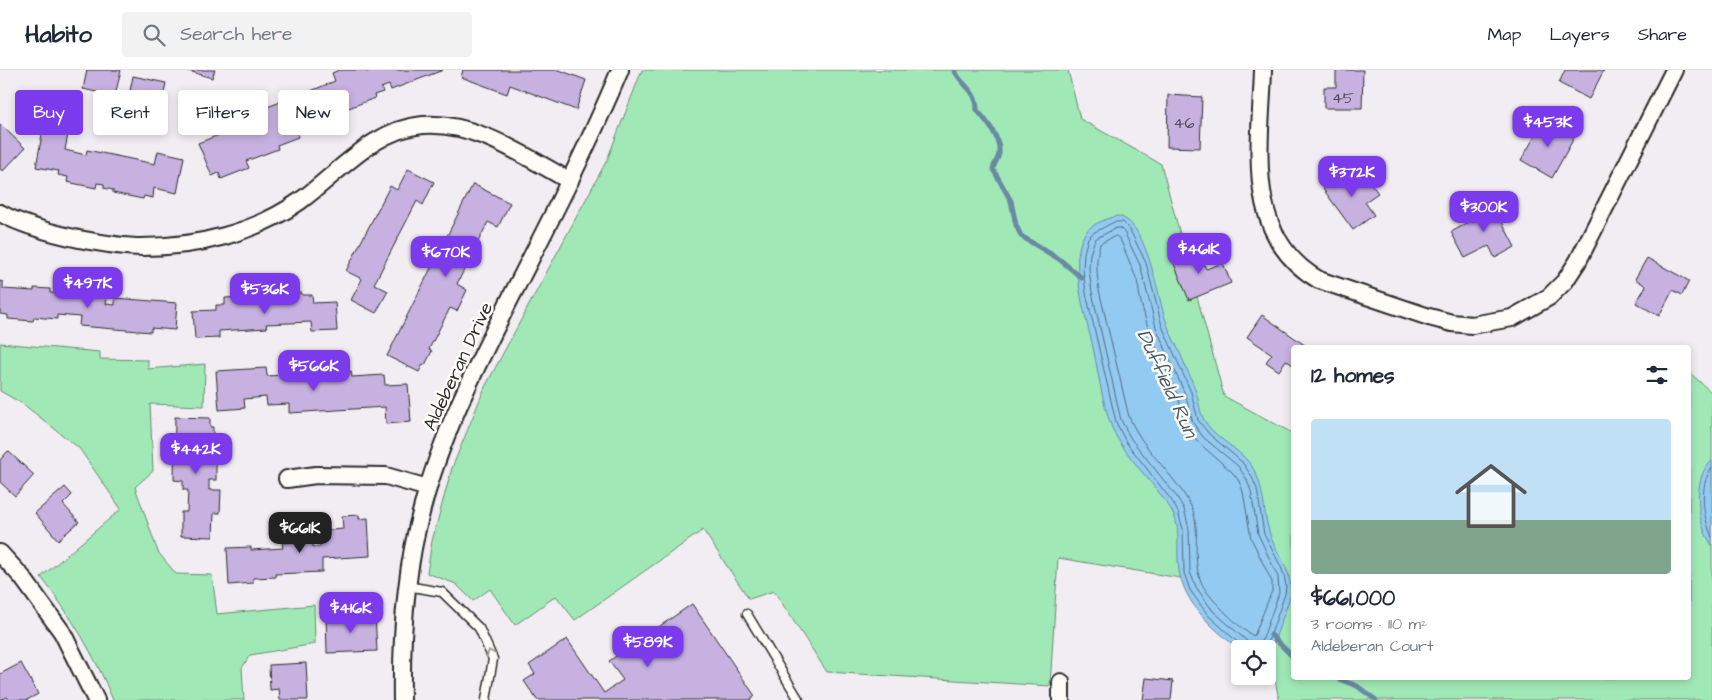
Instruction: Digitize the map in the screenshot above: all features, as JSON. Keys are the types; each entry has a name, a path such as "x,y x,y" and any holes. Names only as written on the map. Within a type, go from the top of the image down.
{"street":[{"name":"Aldeberan Drive","path":"402,700 402,664 407,586 416,532 440,448 469,381 570,180 620,70"},
{"path":"1263,70 1260,175 1268,221 1284,249 1306,272 1319,280 1429,317 1452,323 1472,325 1512,318 1549,297 1565,281 1578,261 1674,70"},
{"path":"0,213 15,221 47,232 108,244 142,247 207,241 245,230 274,217 300,201 375,141 410,127 424,125 451,125 471,130 570,180"},
{"path":"287,479 316,475 386,476 428,488"},
{"path":"0,553 22,577 62,632 96,700"},
{"path":"1061,682 1061,700"}],"lane":[{"path":"407,586 442,592 479,628 493,659 486,700"},
{"path":"747,614 799,700"}],"green space":[{"path":"642,70 1068,70 1080,119 1161,164 1224,396 1291,432 1291,680 1691,680 1691,374 1712,393 1712,700 1279,700 1276,685 1276,640 1258,640 1180,578 1058,558 1050,686 827,672 774,591 749,599 703,530 575,620 556,596 515,625 490,589 473,601 456,584 427,573 432,541 452,468 485,387 607,160"},
{"path":"0,343 100,352 100,359 148,360 148,369 205,364 204,406 150,404 153,471 135,487 158,552 176,574 212,575 217,614 314,605 315,644 250,655 242,668 244,700 113,700 81,636 41,577 121,509 79,448 23,404 0,391"}],"water":[{"path":"1117,216 1127,220 1136,230 1149,258 1166,320 1193,382 1203,418 1219,437 1246,459 1256,473 1269,531 1289,575 1290,584 1291,595 1274,640 1231,640 1231,643 1198,611 1184,588 1180,574 1178,532 1174,515 1164,499 1120,443 1108,417 1082,301 1078,258 1081,241 1088,229"},
{"path":"1712,461 1712,545 1703,526 1698,502 1701,478 1705,468"}],"building":[{"path":"87,70 121,70 116,90 93,91 83,89"},
{"path":"185,70 215,70 212,78"},
{"path":"339,70 365,70 366,72 371,70 443,70 391,90 389,85 381,88 383,92 374,95 375,98 349,108 349,90 313,90 335,81 332,73"},
{"path":"463,70 559,70 586,80 576,110 510,85 507,94 461,77"},
{"path":"1336,70 1363,70 1362,108 1324,108 1324,87 1336,87"},
{"path":"1565,70 1604,70 1589,99 1559,83"},
{"path":"133,76 166,83 165,90 130,90"},
{"path":"1168,95 1202,97 1200,148 1167,147"},
{"path":"278,103 278,135 297,135 298,137 277,145 278,149 246,161 249,168 221,179 219,173 212,176 198,143 219,135 268,135 268,107"},
{"path":"1545,119 1575,136 1552,178 1521,160"},
{"path":"0,124 25,148 3,171 0,169"},
{"path":"42,135 68,135 65,150 86,155 87,150 155,164 158,151 184,157 177,193 154,188 153,198 144,196 143,199 113,193 113,190 104,188 104,184 97,183 96,188 67,182 68,177 58,175 59,171 36,167"},
{"path":"408,169 434,182 423,205 417,201 374,284 388,291 376,313 351,300 362,279 346,271 390,186 397,190"},
{"path":"1350,170 1356,179 1363,173 1378,193 1365,202 1374,215 1353,230 1323,189"},
{"path":"473,184 510,203 498,227 488,222 457,284 467,290 457,311 450,308 429,349 432,351 419,372 387,356"},
{"path":"1490,199 1515,247 1495,258 1489,246 1465,258 1451,232 1479,217 1474,207"},
{"path":"1198,249 1206,269 1223,263 1231,283 1189,300 1172,259"},
{"path":"1647,258 1689,281 1682,295 1673,290 1659,316 1636,303 1646,286 1635,279"},
{"path":"0,281 3,282 3,289 34,291 34,288 50,289 50,293 57,293 58,286 84,288 83,301 90,301 90,295 107,297 106,304 115,305 115,298 177,303 175,330 151,328 151,332 79,326 80,317 57,315 57,319 34,317 33,321 8,319 8,315 0,314"},
{"path":"302,293 302,295 312,295 313,303 335,302 337,331 312,332 311,322 266,324 267,328 219,331 219,338 195,339 193,311 216,310 216,305 225,305 225,298 255,296 255,303 263,303 263,298 272,298 272,295"},
{"path":"1262,315 1305,345 1291,345 1291,364 1286,360 1279,371 1266,362 1272,354 1247,337"},
{"path":"266,368 267,376 351,371 352,377 384,375 385,385 408,384 411,422 386,424 385,407 289,413 289,404 267,405 266,397 244,399 245,408 219,410 216,371"},
{"path":"175,417 210,418 210,427 213,427 213,443 209,442 209,451 216,451 216,480 209,480 209,490 221,490 220,513 214,513 213,537 181,536 181,512 187,512 188,490 183,490 183,481 174,480"},
{"path":"8,451 34,475 15,496 0,482 0,460"},
{"path":"65,487 72,495 63,504 79,522 58,540 35,513"},
{"path":"359,515 359,519 368,518 370,556 322,559 322,572 275,574 276,577 253,578 253,583 229,585 227,548 251,547 251,550 283,548 282,543 312,541 313,547 320,547 319,531 343,529 342,516"},
{"path":"692,604 755,696 750,700 537,700 524,681 535,674 529,665 567,639 604,693 623,680 609,661"},
{"path":"375,614 377,651 327,653 326,616"},
{"path":"21,663 38,694 27,700 9,700 7,697 0,700 0,674"},
{"path":"306,663 308,700 280,700 279,689 270,690 269,665"},
{"path":"1146,678 1173,681 1171,700 1143,700"}],"waterway":[{"name":"Duffield Run","path":"954,70 972,93 977,110 988,124 998,142 999,154 993,169 1011,201 1016,225 1021,236 1059,259 1082,278"},
{"name":"Duffield Run","path":"1271,635 1291,655"},
{"name":"Duffield Run","path":"1341,680 1357,686 1376,700"}]}
